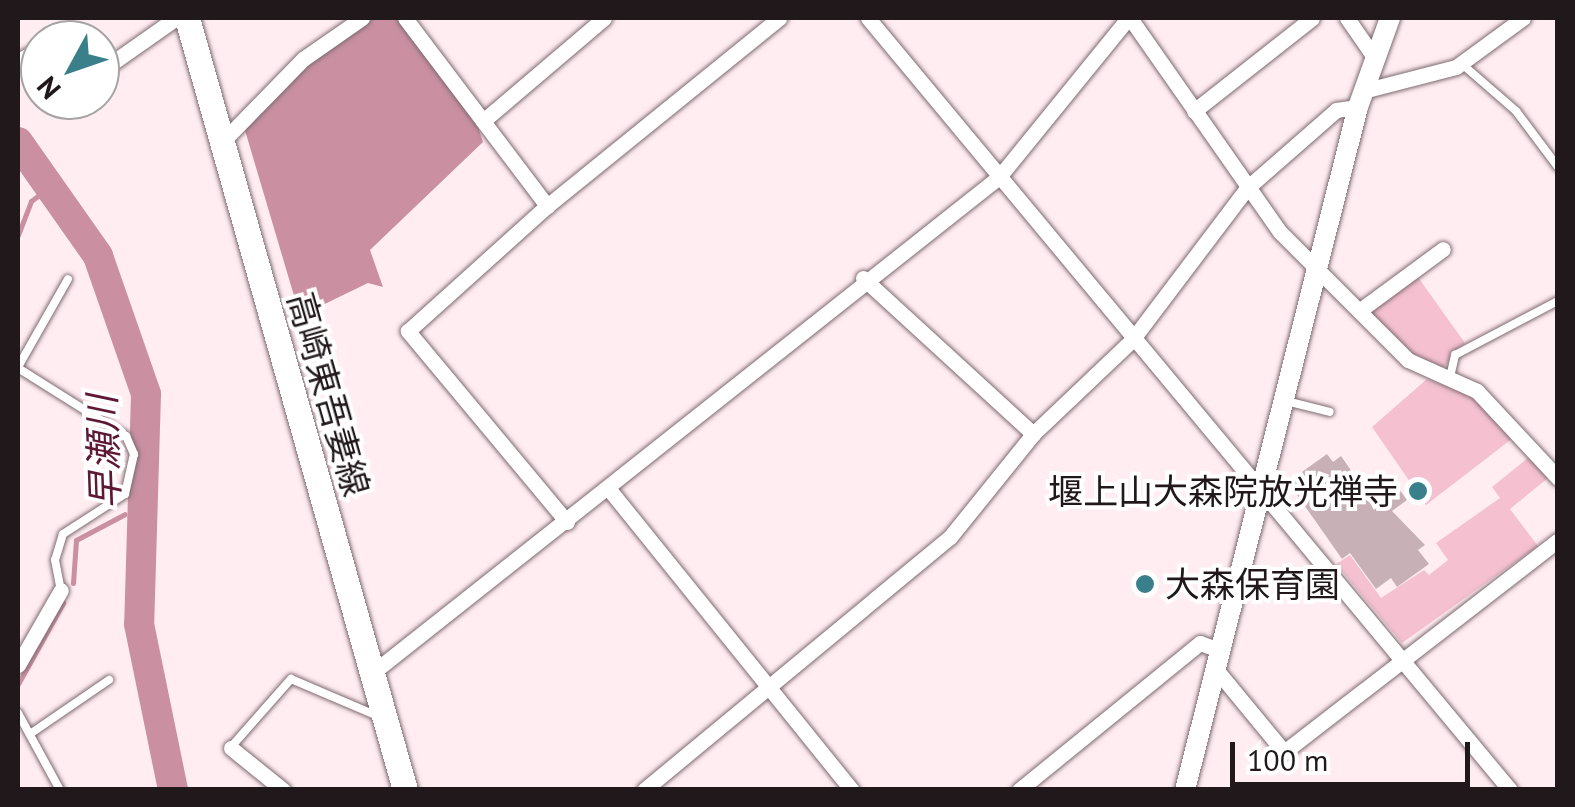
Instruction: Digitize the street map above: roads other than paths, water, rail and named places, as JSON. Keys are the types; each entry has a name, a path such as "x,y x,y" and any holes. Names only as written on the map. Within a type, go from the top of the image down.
{"main road":[{"name":"高崎東吾妻線","path":"187,18 404,790"}],"street":[{"path":"120,57 176,18"},
{"path":"222,142 303,60 362,18"},
{"path":"405,18 547,206"},
{"path":"482,120 604,18"},
{"path":"567,522 408,331 547,206 779,18"},
{"path":"868,18 1510,790"},
{"path":"371,674 567,522 863,278 999,178 1129,18 1248,188 1316,268 1408,360 1477,391 1558,478"},
{"path":"1194,110 1312,18"},
{"path":"1348,18 1374,57"},
{"path":"1185,790 1316,268 1361,99 1390,18"},
{"path":"644,790 950,537 1032,434 1132,340 1248,188 1336,110 1429,79 1523,18"},
{"path":"1359,311 1443,249"},
{"path":"863,278 1032,434"},
{"path":"608,488 852,790"},
{"path":"1019,790 1200,643 1216,658 1284,752 1400,657 1558,540"},
{"path":"18,665 60,590"},
{"path":"232,748 282,790"}],"lane":[{"path":"1460,62 1516,111 1558,166"},
{"path":"60,590 55,560 63,534 124,494 134,454 126,436 18,367 68,280"},
{"path":"1450,378 1455,355 1558,300"},
{"path":"1283,400 1330,412"},
{"path":"232,748 291,679 385,718"},
{"path":"30,734 109,680"},
{"path":"18,713 60,790"}],"waterway":[{"name":"早瀬川","path":"18,142 98,256 146,394 139,624 173,790"},
{"path":"18,235 31,201 51,186"},
{"path":"73,583 76,540 125,514"},
{"path":"18,684 63,603"}],"place":[{"name":"堰上山大森院放光禅寺","path":"1418,491"},
{"name":"大森保育園","path":"1145,584"}]}
